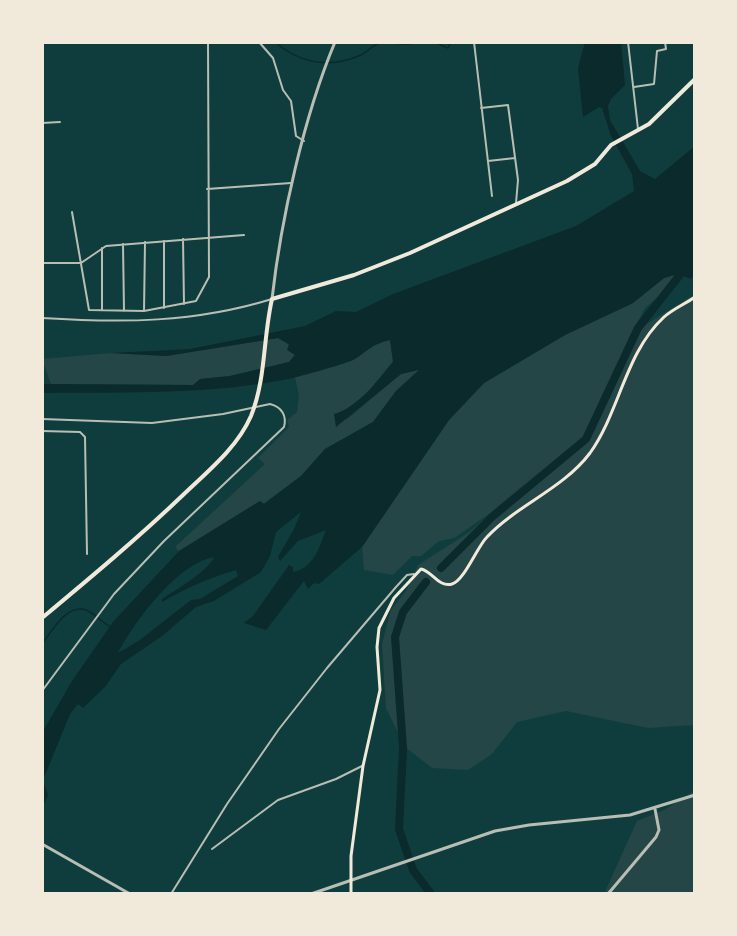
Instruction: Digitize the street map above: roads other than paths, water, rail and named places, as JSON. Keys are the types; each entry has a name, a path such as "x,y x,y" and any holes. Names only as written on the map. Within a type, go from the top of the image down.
{"main road":[{"path":"42,618 149,526 220,460 241,435 255,405 272,301 388,262 516,206 588,170 601,159 611,145 638,131 695,79"},
{"path":"351,894 350,880 363,766 380,690 377,647 379,628 388,608 414,574 423,569 444,584 451,585 458,580 483,542 500,524 532,504 588,455 616,403 630,367 657,325 665,316 695,297"}],"street":[{"path":"72,212 89,309 144,311 196,301 209,277 208,42"},
{"path":"259,42 273,58 279,78 291,101 296,136 304,141"},
{"path":"42,318 114,323 146,322 272,301 281,238 293,183 322,74 335,42"},
{"path":"474,42 492,196"},
{"path":"628,42 638,131"},
{"path":"634,87 654,84 657,51 666,49 665,42"},
{"path":"481,108 508,105 518,192 516,206"},
{"path":"42,123 60,122"},
{"path":"488,161 515,158"},
{"path":"207,189 293,183"},
{"path":"42,264 81,263 102,248 123,244 244,235"},
{"path":"183,239 184,304"},
{"path":"164,240 164,308"},
{"path":"144,311 145,242"},
{"path":"123,244 124,312"},
{"path":"102,248 102,310"},
{"path":"42,419 152,423 223,414 255,405 276,406 284,413 284,427 164,541 114,594 42,691"},
{"path":"42,431 80,432 85,437 87,554"},
{"path":"171,894 227,804 306,694 396,587 408,575 414,574"},
{"path":"212,849 278,800 336,779 363,766"},
{"path":"310,894 495,831 530,825 619,817 655,809 695,795"},
{"path":"608,894 656,837 659,830 655,809"},
{"path":"42,844 130,894"}],"waterway":[{"path":"275,42 295,55 327,63 361,55 380,43 411,44 416,42"},
{"path":"434,42 448,48 451,42"},
{"path":"441,568 492,517 586,439 638,328 679,276 681,267"},
{"path":"426,582 403,612 395,637 403,748 399,829 413,870 431,894"},
{"path":"42,644 60,620 79,609 90,612 111,627"}]}
